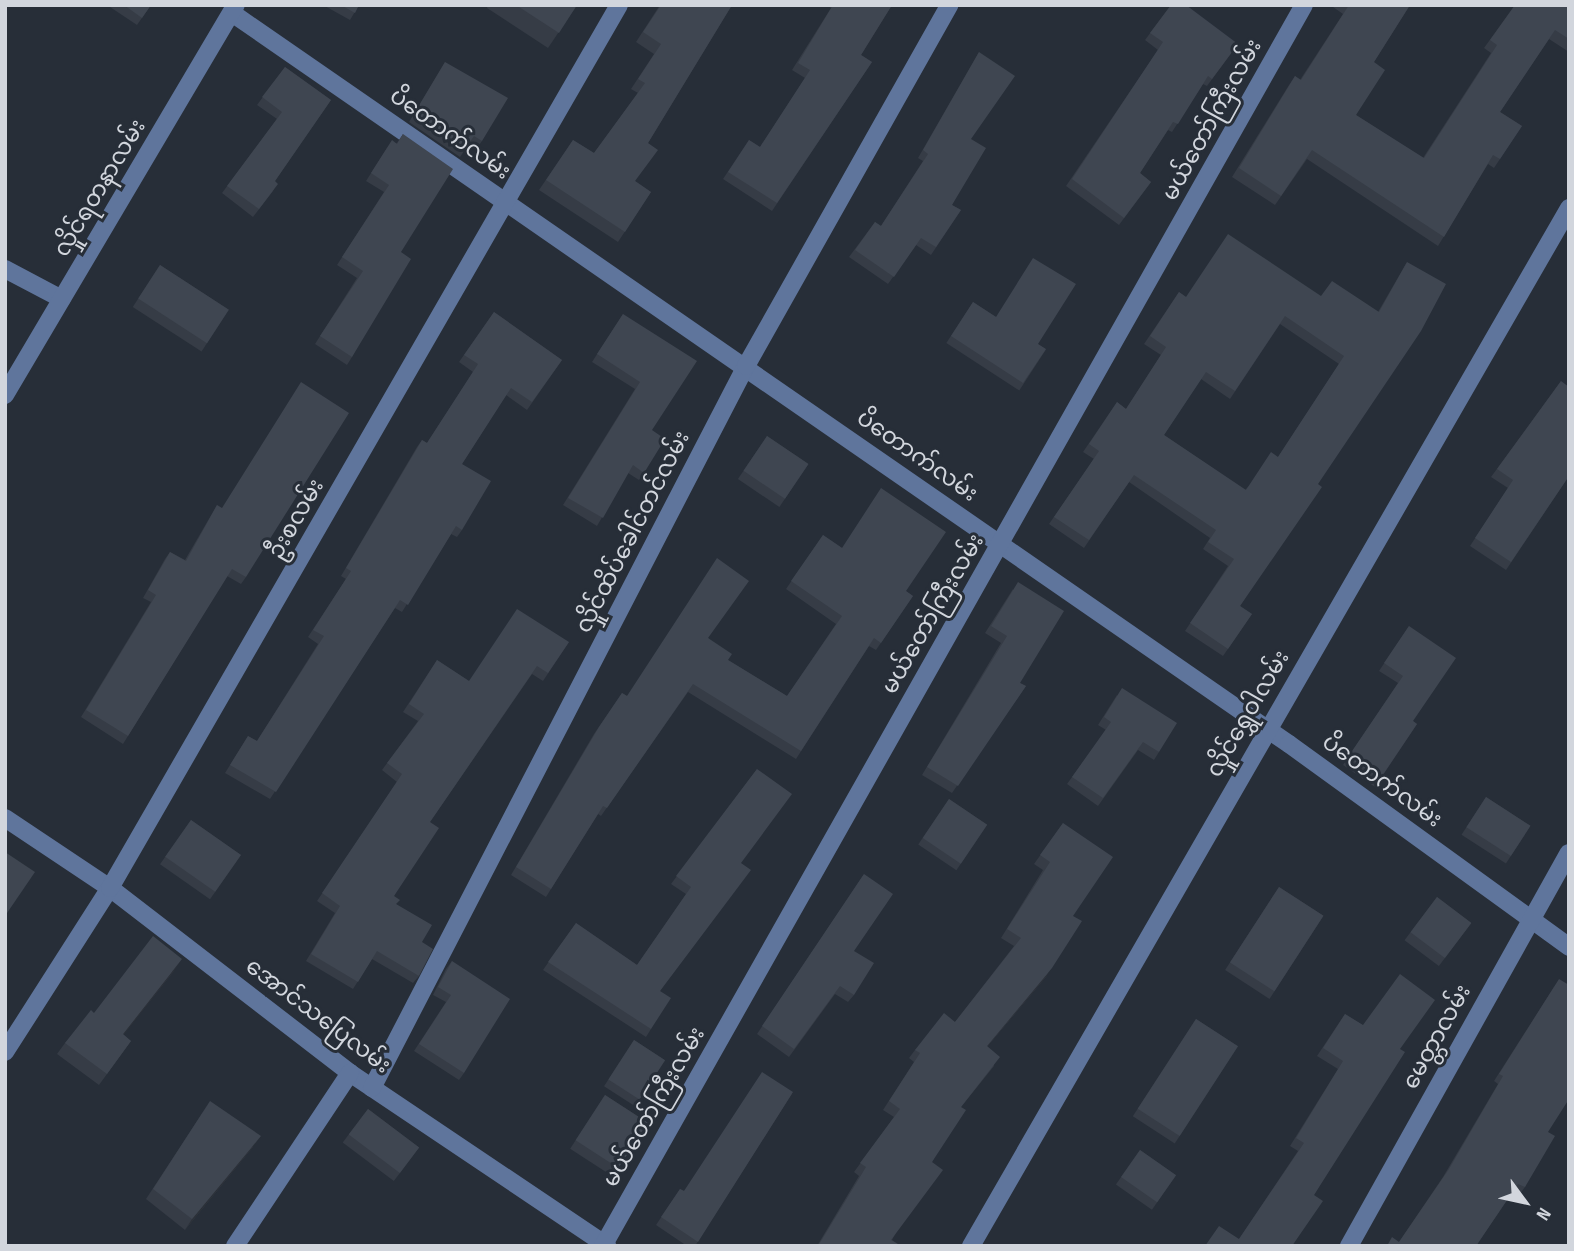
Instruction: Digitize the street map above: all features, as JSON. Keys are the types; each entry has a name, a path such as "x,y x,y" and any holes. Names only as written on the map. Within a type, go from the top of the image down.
{"street":[{"name":"ဦးစလမ်း","path":"5,1052 110,888 508,204 619,5"},
{"name":"လှိုင်ထိပ်ခေါင်တင်လမ်း","path":"372,1087 746,366 949,5"},
{"name":"မယ်တော်ကြီးလမ်း","path":"605,1245 1304,5"},
{"name":"ပိတောက်လမ်း","path":"234,9 508,204 746,366 1267,730 1569,947"},
{"name":"လှိုင်ရတနာလမ်း","path":"5,396 234,9"},
{"name":"လှိုင်ရွှေဝါလမ်း","path":"971,1246 1569,208"},
{"path":"5,269 62,299"},
{"name":"အောင်သပြေလမ်း","path":"5,818 110,888 350,1073 605,1245"},
{"name":"မေတ္တာလမ်း","path":"1349,1246 1569,853"},
{"path":"234,1246 350,1073"}],"building":[{"path":"124,5 151,5 142,18"},
{"path":"341,5 359,5 355,13"},
{"path":"516,5 577,5 559,33"},
{"path":"661,5 732,5 648,143 658,150 635,181 651,192 625,232 546,180 573,140 594,153 645,83 638,79 661,44 643,32"},
{"path":"833,5 892,5 861,55 872,62 777,203 728,172 749,140 760,147 810,70 798,63"},
{"path":"1171,5 1186,5 1238,44 1212,79 1208,76 1178,124 1173,122 1140,173 1151,182 1124,218 1072,179 1163,42 1150,33"},
{"path":"1349,5 1410,5 1374,62 1385,70 1356,115 1424,158 1497,45 1490,40 1515,5 1569,5 1569,39 1555,30 1500,112 1522,126 1500,159 1493,155 1444,237 1312,150 1281,196 1239,168 1295,76 1301,80"},
{"path":"979,52 1015,76 971,139 986,148 952,205 961,210 936,247 921,238 894,277 855,250 875,222 881,226 928,154 923,150"},
{"path":"445,62 508,98 482,141 474,136 465,149 414,114"},
{"path":"285,67 331,100 259,209 227,186 282,112 262,97"},
{"path":"403,134 453,169 401,252 411,259 352,357 320,336 363,271 342,257 389,185 371,173 392,140 397,144"},
{"path":"1228,234 1321,296 1332,281 1379,312 1407,262 1446,284 1421,331 1318,484 1322,487 1240,606 1252,614 1228,649 1190,623 1234,559 1208,542 1216,530 1134,475 1089,540 1054,517 1099,451 1089,444 1117,402 1126,409 1166,347 1150,336 1179,292 1186,297","holes":["1285,316 1344,356 1278,457 1271,452 1246,490 1164,435 1206,372 1235,391"]},
{"path":"1033,258 1076,284 1038,344 1046,349 1023,383 951,336 973,302 996,317"},
{"path":"160,265 229,310 207,343 138,299"},
{"path":"494,312 562,360 532,402 511,388 462,464 491,481 462,530 456,526 408,605 400,600 276,792 230,765 248,736 257,741 324,636 313,630 351,571 346,568 422,440 427,443 478,364 464,355"},
{"path":"623,314 697,361 652,430 665,439 644,473 633,465 603,518 568,498 640,382 597,354"},
{"path":"1561,381 1569,387 1569,476 1511,562 1475,538 1513,480 1497,469"},
{"path":"301,382 349,413 246,577 232,569 128,736 86,710 156,595 148,590 170,552 186,561 217,505 222,508"},
{"path":"767,436 808,464 785,499 744,471"},
{"path":"881,488 946,532 906,591 913,596 881,643 874,638 801,751 693,684 607,808 603,806 551,889 516,867 599,727 622,693 627,696 717,558 749,581 708,638 732,654 728,660 787,696 842,616 791,581 823,535 842,548"},
{"path":"1018,582 1064,611 1020,683 1026,686 958,786 927,767 1007,636 991,626"},
{"path":"517,609 569,642 548,673 537,666 430,822 439,828 394,896 400,900 396,904 432,925 422,942 433,949 419,976 377,951 358,982 311,954 340,906 322,893 402,774 387,763 424,714 409,704 437,660 469,681"},
{"path":"1409,626 1456,658 1413,721 1417,724 1380,779 1348,757 1403,676 1384,663"},
{"path":"1122,688 1177,723 1159,752 1143,742 1103,798 1072,777 1111,722 1104,717"},
{"path":"757,769 792,794 741,863 751,870 660,991 671,998 651,1029 548,962 576,923 637,965 691,887 676,876"},
{"path":"1486,797 1530,826 1511,856 1466,827"},
{"path":"949,799 987,825 961,864 923,838"},
{"path":"191,820 241,855 215,892 165,857"},
{"path":"1063,823 1113,857 1073,916 1082,921 1052,968 987,1046 1000,1057 961,1107 966,1110 932,1162 943,1170 891,1240 901,1246 818,1246 866,1167 860,1163 900,1109 889,1101 920,1053 915,1050 944,1013 955,1022 1021,938 1007,929 1050,862 1040,855"},
{"path":"5,852 35,872 5,916"},
{"path":"864,874 893,894 854,951 874,963 854,995 840,986 794,1049 762,1026"},
{"path":"1279,887 1323,916 1274,991 1230,962"},
{"path":"1437,897 1471,923 1445,958 1411,932"},
{"path":"153,936 182,959 123,1034 131,1041 107,1074 65,1043 91,1010 94,1013"},
{"path":"452,961 510,999 464,1073 419,1044 451,995 438,987"},
{"path":"1400,974 1435,1000 1400,1049 1405,1052 1314,1195 1323,1201 1292,1246 1205,1246 1219,1226 1239,1239 1304,1143 1296,1138 1343,1061 1323,1048 1345,1014 1363,1025"},
{"path":"1559,979 1569,985 1569,1099 1548,1132 1555,1136 1525,1187 1518,1184 1476,1246 1387,1246 1392,1237 1399,1242 1449,1169 1503,1076 1499,1074"},
{"path":"1196,1019 1238,1046 1180,1136 1138,1109"},
{"path":"634,1040 665,1060 639,1100 608,1079"},
{"path":"762,1072 793,1092 698,1242 661,1217 680,1189 684,1191"},
{"path":"605,1095 648,1123 618,1168 576,1140"},
{"path":"210,1101 261,1136 192,1219 153,1189"},
{"path":"368,1109 419,1148 400,1173 349,1135"},
{"path":"1140,1150 1176,1175 1157,1202 1121,1177"}]}
